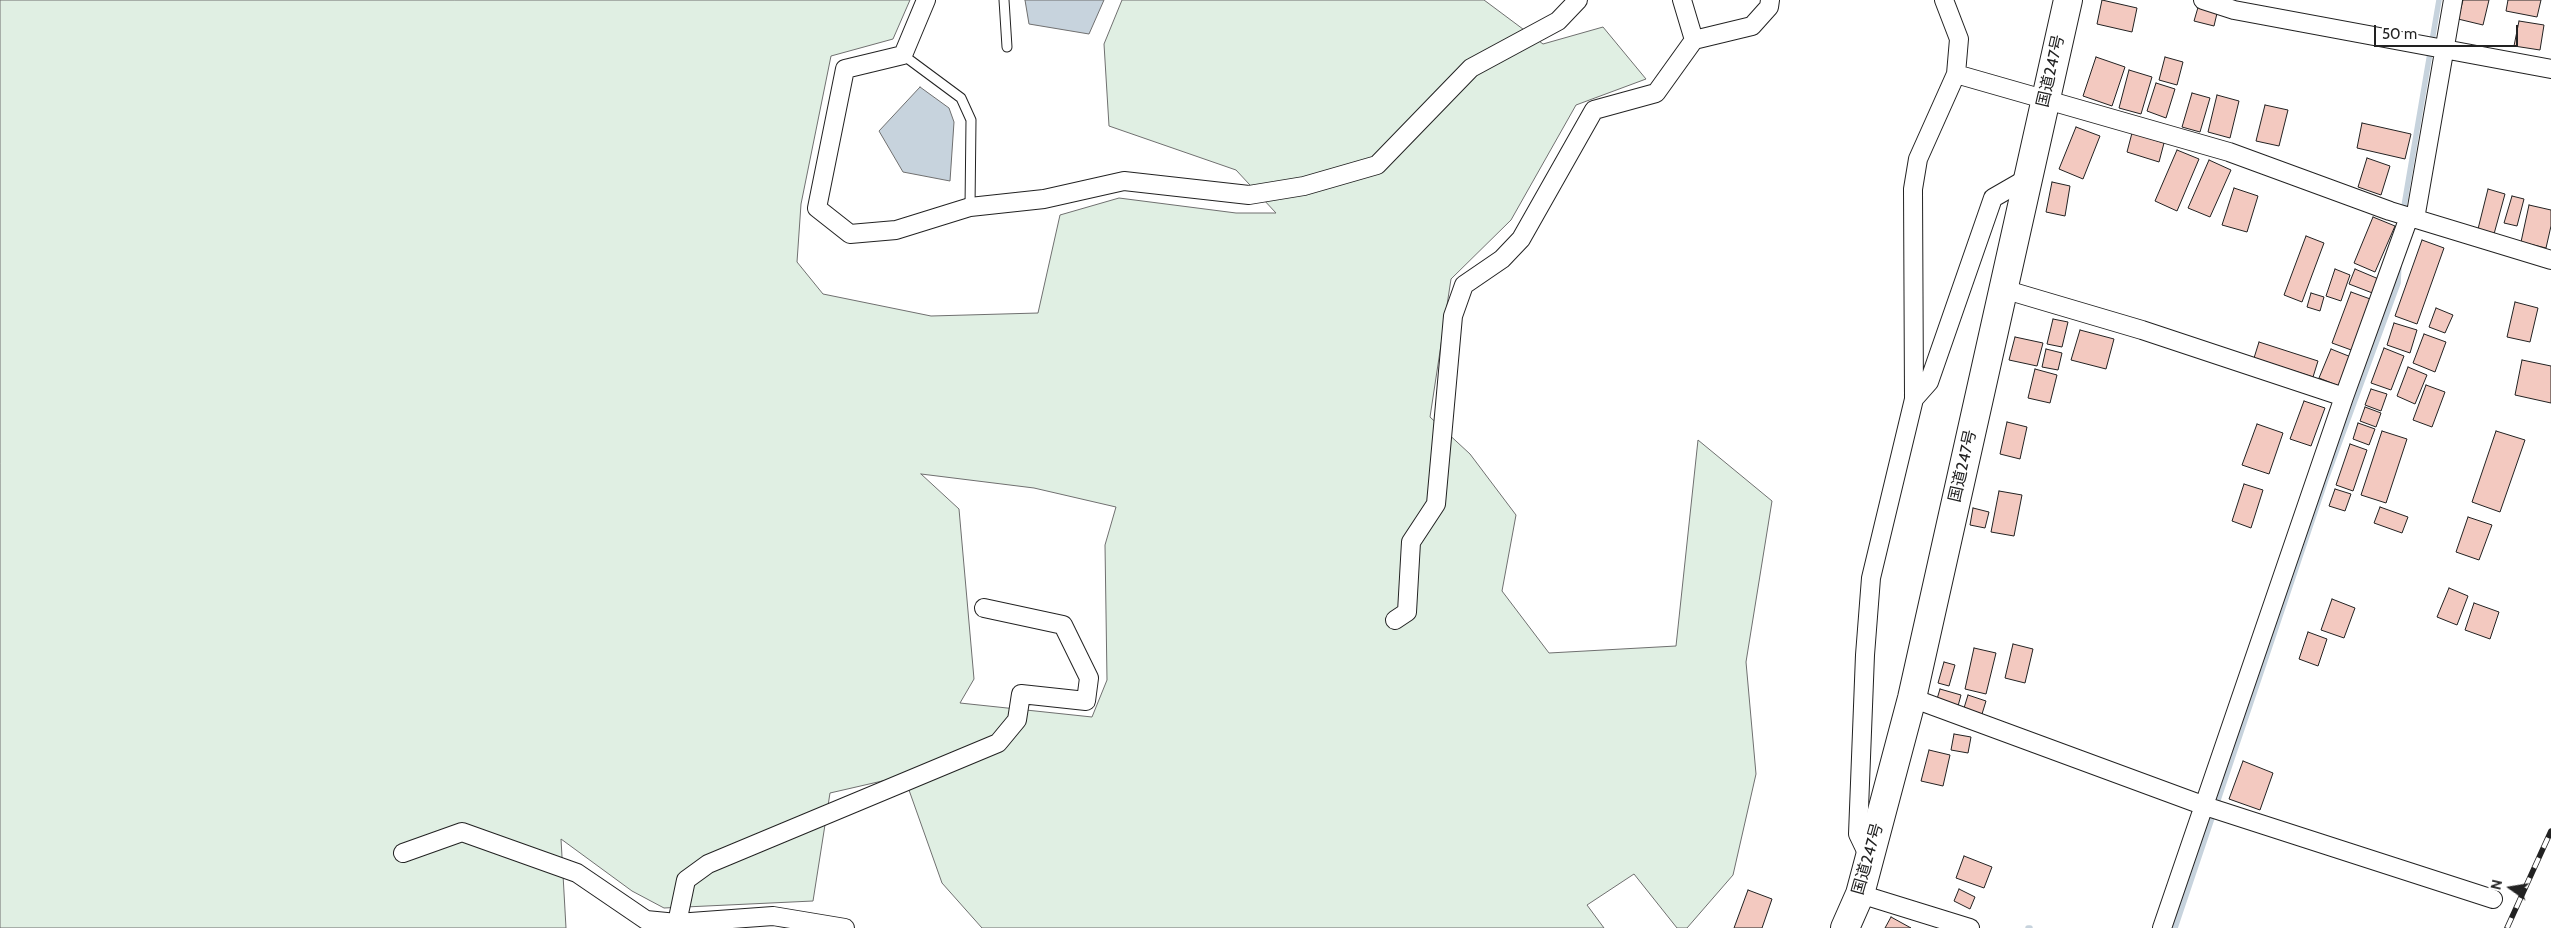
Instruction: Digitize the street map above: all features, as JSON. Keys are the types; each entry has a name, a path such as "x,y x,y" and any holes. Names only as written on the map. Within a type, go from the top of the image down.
{"highway":[{"name":"国道247号","path":"1845,928 1860,894 1912,698 2026,179 2068,0"}],"street":[{"path":"926,0 903,55 845,69 816,208 850,234 896,230 970,207 1044,199 1124,181 1249,195 1304,186 1377,165 1471,68 1558,21 1578,0"},
{"path":"1682,0 1694,40"},
{"path":"1395,620 1407,612 1411,542 1436,504 1453,316 1464,285 1502,259 1521,240 1594,110 1656,93 1694,40 1752,26 1769,7 1770,0"},
{"path":"1869,858 1858,834 1865,655 1871,578 1914,398 1913,189 1918,159 1956,74 1959,39 1944,0"},
{"path":"2203,0 2234,10 2551,69"},
{"path":"2162,928 2344,397 2410,218 2453,0"},
{"path":"1956,74 2229,152 2410,218 2551,260"},
{"path":"1914,398 1929,382 1993,198 2026,179"},
{"path":"2003,289 2142,330 2344,397"},
{"path":"677,923 686,880 708,864 998,743 1017,720 1021,694 1086,701 1089,678 1063,624 984,608"},
{"path":"1912,698 2204,806 2493,899"},
{"path":"402,853 462,832 577,873 646,920 677,923 773,916 845,928"},
{"path":"1860,894 1970,928"}],"lane":[{"path":"1004,0 1007,47"},
{"path":"903,55 961,98 971,120 970,207"}],"green space":[{"path":"0,0 910,0 893,39 831,56 801,204 797,262 823,294 931,316 1038,313 1060,215 1119,198 1236,213 1276,213 1236,170 1109,126 1104,44 1122,0 1484,0 1543,44 1603,27 1646,79 1576,105 1511,220 1451,279 1430,417 1470,454 1516,515 1502,591 1549,653 1676,646 1698,440 1772,501 1746,662 1756,774 1733,875 1687,928 1677,928 1634,874 1587,905 1604,928 982,928 942,883 904,776 830,793 813,901 664,908 632,891 561,839 566,928 0,928","holes":["921,474 1034,488 1116,507 1105,545 1107,680 1092,717 960,703 974,679 959,509"]}],"shaded area":[{"path":"1025,0 1104,0 1089,34 1029,24"},
{"path":"920,87 949,108 954,122 950,181 903,172 879,131"}],"building":[{"path":"2102,0 2137,8 2132,32 2097,24"},
{"path":"2463,0 2489,0 2483,25 2458,19"},
{"path":"2508,0 2541,0 2537,17 2506,11"},
{"path":"2199,4 2218,9 2214,26 2194,21"},
{"path":"2519,21 2544,25 2540,50 2514,46"},
{"path":"2096,57 2125,67 2112,106 2083,96"},
{"path":"2165,57 2183,62 2177,85 2159,80"},
{"path":"2129,70 2152,77 2141,114 2119,108"},
{"path":"2156,83 2175,89 2166,118 2147,111"},
{"path":"2192,93 2210,98 2200,132 2182,127"},
{"path":"2217,95 2239,101 2230,138 2208,132"},
{"path":"2265,105 2288,110 2279,146 2256,141"},
{"path":"2362,123 2411,134 2405,159 2357,148"},
{"path":"2076,127 2100,136 2083,179 2059,169"},
{"path":"2132,133 2164,143 2159,162 2127,152"},
{"path":"2177,150 2199,159 2177,211 2155,201"},
{"path":"2367,158 2390,166 2381,195 2358,187"},
{"path":"2209,160 2231,170 2210,217 2188,208"},
{"path":"2052,182 2070,186 2065,216 2046,212"},
{"path":"2234,188 2258,196 2247,232 2222,225"},
{"path":"2488,189 2505,194 2494,234 2478,229"},
{"path":"2512,196 2524,199 2517,226 2504,223"},
{"path":"2529,205 2551,210 2551,226 2546,248 2521,242"},
{"path":"2373,217 2395,226 2375,272 2354,263"},
{"path":"2306,236 2324,243 2302,302 2284,295"},
{"path":"2422,240 2444,248 2417,324 2395,316"},
{"path":"2335,269 2350,275 2341,301 2326,296"},
{"path":"2355,269 2381,280 2375,294 2349,284"},
{"path":"2351,292 2373,300 2354,351 2332,343"},
{"path":"2311,293 2324,297 2320,311 2307,307"},
{"path":"2515,302 2538,308 2530,342 2507,337"},
{"path":"2436,308 2453,315 2445,333 2429,327"},
{"path":"2053,319 2068,322 2062,347 2047,344"},
{"path":"2394,323 2417,330 2410,353 2387,345"},
{"path":"2080,330 2114,339 2106,369 2071,360"},
{"path":"2424,334 2446,342 2435,372 2413,363"},
{"path":"2015,337 2043,343 2037,366 2009,360"},
{"path":"2259,342 2318,361 2313,377 2254,358"},
{"path":"2384,348 2404,356 2391,390 2371,383"},
{"path":"2046,349 2062,353 2058,370 2042,367"},
{"path":"2331,349 2351,357 2339,386 2319,378"},
{"path":"2522,360 2551,366 2551,403 2515,395"},
{"path":"2408,367 2427,375 2415,404 2397,396"},
{"path":"2035,369 2057,375 2050,403 2028,398"},
{"path":"2426,385 2445,392 2432,427 2413,420"},
{"path":"2371,389 2387,394 2381,411 2365,405"},
{"path":"2304,401 2325,408 2311,446 2290,439"},
{"path":"2365,407 2381,413 2376,427 2360,421"},
{"path":"2007,422 2027,427 2020,459 2000,454"},
{"path":"2358,423 2375,429 2369,445 2353,439"},
{"path":"2257,424 2283,433 2269,474 2242,465"},
{"path":"2382,431 2407,439 2386,503 2361,495"},
{"path":"2496,431 2525,440 2500,512 2472,502"},
{"path":"2350,444 2367,450 2353,491 2336,485"},
{"path":"2244,484 2263,490 2251,528 2232,521"},
{"path":"2335,489 2351,494 2345,511 2329,506"},
{"path":"1999,491 2022,495 2014,536 1991,532"},
{"path":"2380,507 2408,517 2402,533 2374,523"},
{"path":"1973,508 1989,512 1985,528 1970,525"},
{"path":"2468,517 2492,525 2479,560 2456,552"},
{"path":"2449,588 2468,596 2457,625 2437,617"},
{"path":"2332,599 2355,608 2344,638 2321,630"},
{"path":"2474,603 2499,612 2490,639 2465,630"},
{"path":"2308,632 2327,639 2318,666 2299,659"},
{"path":"2013,644 2033,649 2025,683 2005,678"},
{"path":"1974,648 1996,653 1986,694 1965,689"},
{"path":"1944,662 1955,665 1949,686 1938,683"},
{"path":"1940,689 1961,695 1958,706 1937,699"},
{"path":"1968,695 1986,701 1982,714 1964,708"},
{"path":"1954,734 1971,737 1968,753 1951,750"},
{"path":"1929,750 1950,755 1943,786 1921,781"},
{"path":"2243,761 2273,773 2260,810 2229,799"},
{"path":"1964,856 1992,867 1984,888 1956,878"},
{"path":"1959,889 1975,897 1970,909 1954,901"},
{"path":"1748,890 1772,899 1762,928 1734,928"},
{"path":"1891,917 1911,928 1885,928"}],"waterway":[{"path":"2403,212 2439,0"},
{"path":"2175,928 2326,479 2398,283 2399,264"}],"railway":[{"path":"2507,928 2551,831"}]}
